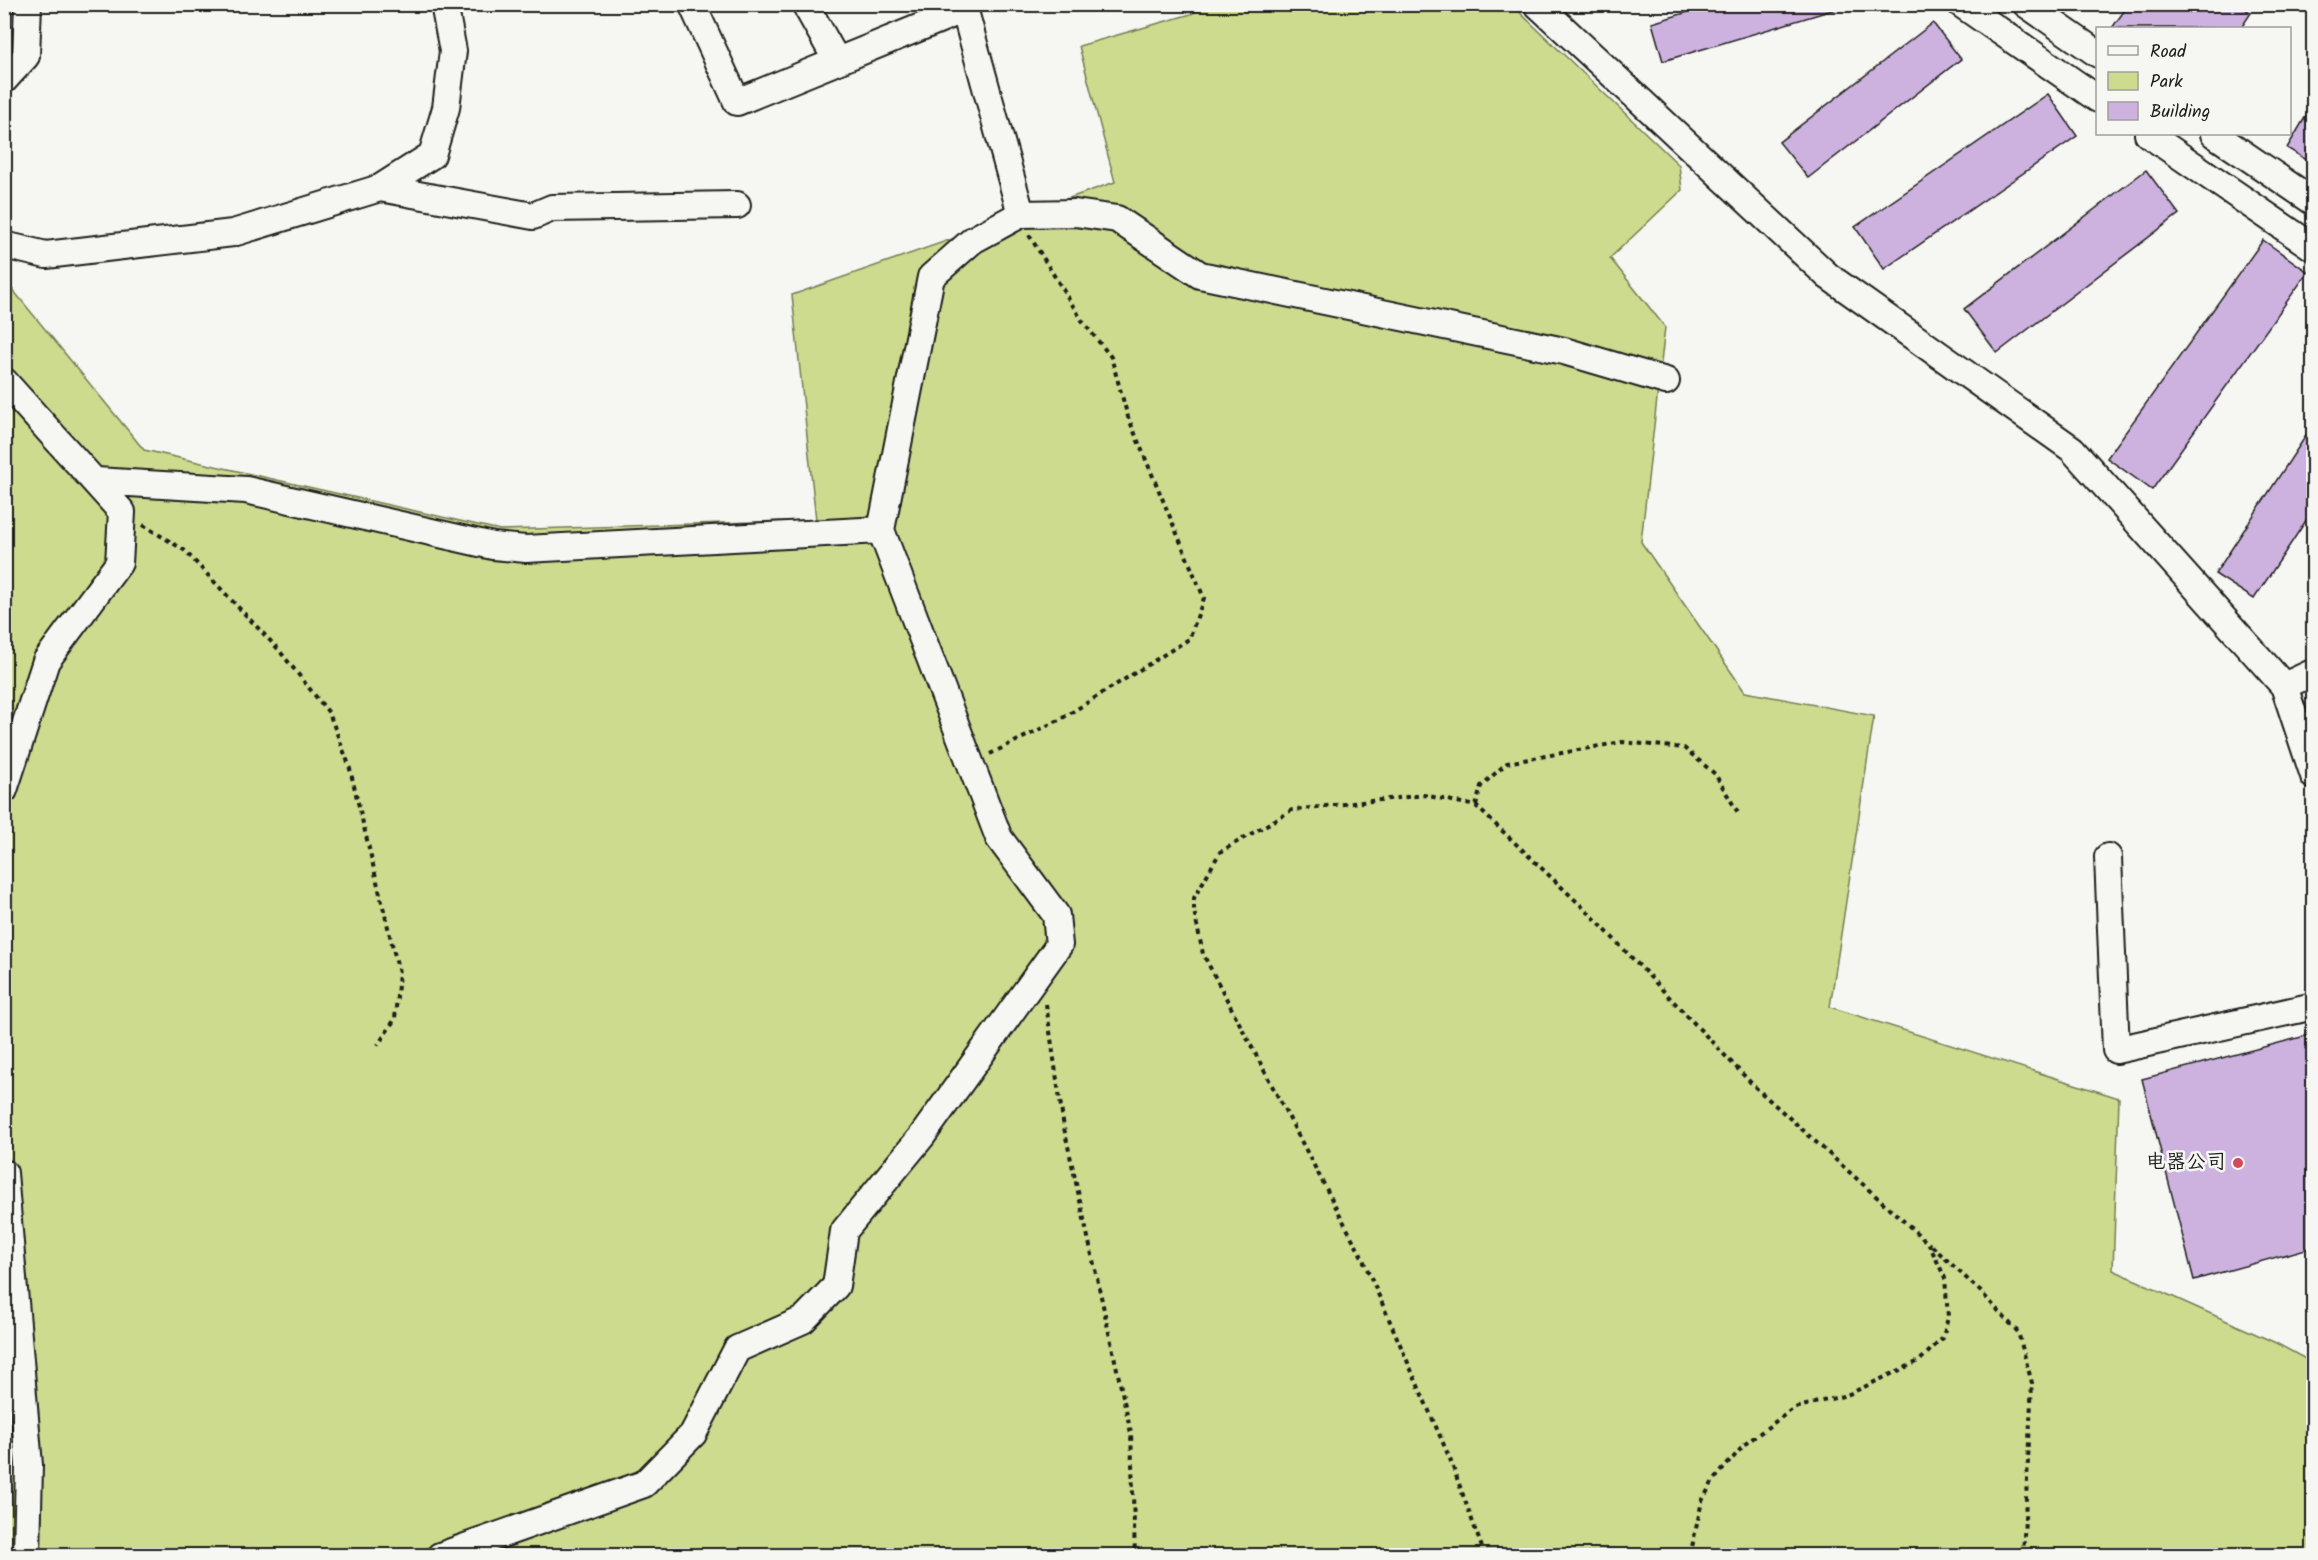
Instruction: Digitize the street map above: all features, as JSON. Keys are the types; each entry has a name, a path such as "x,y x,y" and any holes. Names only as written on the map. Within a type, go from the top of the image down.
{"street":[{"path":"4,80 26,56 28,4"},
{"path":"4,245 46,255 233,233 380,189 432,155 446,108 453,51 444,4"},
{"path":"692,4 737,102 965,6 1021,214"},
{"path":"806,4 837,61"},
{"path":"1537,4 1828,276 2072,450 2284,686 2313,776"},
{"path":"1960,4 2096,98"},
{"path":"2026,4 2096,53"},
{"path":"2149,135 2313,248"},
{"path":"2215,135 2313,202"},
{"path":"380,189 533,216 552,208 737,206"},
{"path":"441,1556 644,1484 693,1434 737,1349 803,1320 836,1286 844,1231 922,1136 1059,945 1056,915 999,838 881,530 931,277 973,240 1021,214 1075,213 1117,219 1200,275 1564,351 1666,381"},
{"path":"4,381 122,512 119,563 46,662 4,790"},
{"path":"96,481 246,489 493,546 525,549 881,530"},
{"path":"2284,686 2313,672"},
{"path":"2108,857 2116,1050 2313,1006"},
{"path":"4,1173 29,1465 27,1556"}],"path":[{"path":"971,764 1061,719 1189,639 1204,598 1167,515 1128,417 1111,357 1083,321 1032,243 1021,214"},
{"path":"122,512 184,550 278,649 329,713 349,765 399,973 395,1019 378,1045"},
{"path":"1476,806 1481,786 1507,763 1622,742 1684,748 1715,774 1740,816"},
{"path":"1485,1556 1450,1459 1360,1255 1203,954 1194,911 1194,898 1220,852 1292,810 1424,795 1476,806 1592,916 1754,1086 1981,1292 2018,1332 2032,1383 2023,1556"},
{"path":"1041,970 1064,1128 1131,1433 1135,1556"},
{"path":"1690,1556 1702,1501 1713,1480 1745,1444 1794,1408 1847,1395 1919,1361 1942,1338 1948,1317 1944,1278 1929,1244"}],"green space":[{"path":"1206,5 1512,5 1679,165 1682,190 1610,258 1665,327 1641,542 1745,692 1874,716 1830,1007 2119,1098 2113,1270 2276,1343 2313,1363 2313,1555 5,1555 4,279 144,450 500,530 816,520 792,295 1115,182 1079,46 1191,14"}],"building":[{"path":"1714,4 1835,4 1836,9 1663,61 1652,23"},
{"path":"2129,4 2238,4 2251,13 2242,27 2113,27"},
{"path":"1933,23 1961,59 1808,178 1779,142"},
{"path":"2048,94 2077,136 1884,269 1855,227"},
{"path":"2313,104 2313,164 2287,148"},
{"path":"2146,170 2179,214 1997,353 1964,309"},
{"path":"2263,240 2308,272 2152,490 2107,458"},
{"path":"2313,425 2313,510 2254,599 2215,574"},
{"name":"电器公司","path":"2313,1034 2313,1247 2194,1280 2142,1079"}],"place":[{"name":"电器公司","path":"2238,1163"}]}
